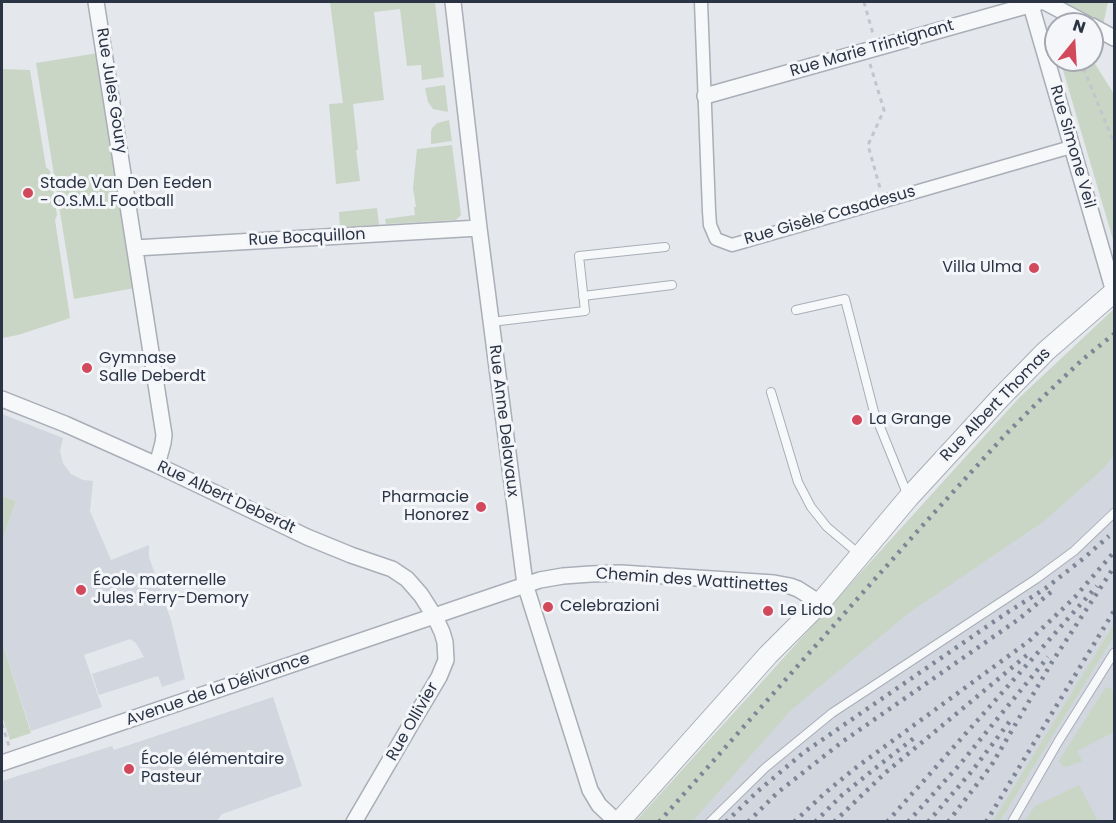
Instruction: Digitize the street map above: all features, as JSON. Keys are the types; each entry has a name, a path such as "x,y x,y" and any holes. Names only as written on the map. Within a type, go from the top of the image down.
{"street":[{"name":"Rue Jules Goury","path":"96,2 164,435 164,443 157,465"},
{"name":"Rue Anne Delavaux","path":"453,2 479,228 525,584 590,790 599,805 618,822"},
{"name":"Rue Gisèle Casadesus","path":"701,2 709,211 710,225 716,239 732,245 1071,147"},
{"name":"Rue Marie Trintignant","path":"705,96 1036,2"},
{"path":"1036,2 1060,12"},
{"name":"Rue Simone Veil","path":"1036,2 1071,147 1114,292"},
{"name":"Rue Bocquillon","path":"135,248 479,228"},
{"name":"Rue Albert Thomas","path":"618,822 768,655 815,599 885,526 1016,381 1046,351 1114,292"},
{"name":"Rue Albert Deberdt","path":"2,399 50,417 157,465 307,537 400,574 421,595 435,617"},
{"name":"Chemin des Wattinettes","path":"435,617 525,584 563,576 621,573 783,584 798,589 815,599"},
{"name":"Avenue de la Délivrance","path":"7,761 435,617"},
{"name":"Rue Ollivier","path":"354,822 446,660 445,642 435,617"}],"lane":[{"path":"491,322 585,310 579,256 665,247"},
{"path":"583,296 672,285"},
{"path":"796,310 845,299 874,412 909,497"},
{"path":"771,392 798,482 811,507 827,527 858,554"},
{"path":"710,822 765,768 832,713 1036,579 1074,551 1114,513"},
{"path":"1012,822 1058,742 1114,653"}],"path":[{"path":"864,2 884,110 868,146 884,201"},
{"path":"1085,72 1114,143"},
{"path":"2,724 7,761"}],"shaded area":[{"path":"1114,309 1114,821 635,822 1019,398"},
{"name":"École maternelle Jules Ferry-Demory","path":"2,414 63,438 60,451 63,463 71,474 83,480 93,481 90,511 111,560 149,545 149,557 171,620 185,679 162,687 158,676 99,695 92,674 144,657 136,643 130,639 84,655 102,707 31,731 2,642 2,542 16,501 2,496"},
{"path":"273,697 302,786 222,814 217,821 2,821 2,781 112,746 114,750"}],"green space":[{"path":"330,2 435,2 444,77 422,80 421,65 407,66 400,9 374,12 384,100 353,104 360,181 336,184 329,104 343,103"},
{"path":"1059,2 1108,2 1104,20 1104,12 1078,12"},
{"path":"98,53 135,288 74,299 36,63"},
{"name":"Stade Van Den Eeden - O.S.M.L Football","path":"2,69 30,70 46,167 50,171 70,318 2,338"},
{"path":"1064,72 1100,72 1114,94 1114,243"},
{"path":"445,85 448,112 433,109 428,102 425,88"},
{"path":"449,120 452,141 431,144 432,128 437,123"},
{"path":"452,145 461,215 456,220 386,224 385,219 415,215 413,188 417,149"},
{"path":"377,208 379,225 340,227 339,212"},
{"path":"1114,309 1114,455 1105,467 1043,522 910,612 790,711 693,821 635,822 1019,398"},
{"path":"2,496 16,501 2,542"},
{"path":"1114,624 1114,636 1000,821 993,821"},
{"path":"2,642 31,733 10,740 2,719"},
{"path":"1106,687 1111,688 1114,694 1114,732 1077,751 1082,761 1067,767 1063,766 1059,762 1060,759"},
{"path":"1079,785 1098,821 1025,821 1035,806"}],"railway":[{"path":"659,822 1005,435 1082,360 1114,334"},
{"path":"726,822 803,753 1046,588 1109,536"},
{"path":"794,822 854,769 1029,641 1075,597 1114,552"},
{"path":"948,822 991,766 1052,662 1114,567"},
{"path":"887,822 1097,586"},
{"path":"748,822 777,793 842,742 1019,619 1051,592"},
{"path":"986,822 1114,611"},
{"path":"834,822 885,773 1027,655"},
{"path":"908,822 961,763 1048,657"},
{"path":"928,822 972,771 1010,721"},
{"path":"815,822 841,796 918,735"}],"place":[{"name":"Stade Van Den Eeden - O.S.M.L Football","path":"28,193"},
{"name":"Villa Ulma","path":"1034,268"},
{"name":"Gymnase Salle Deberdt","path":"87,368"},
{"name":"La Grange","path":"857,420"},
{"name":"Pharmacie Honorez","path":"481,507"},
{"name":"École maternelle Jules Ferry-Demory","path":"81,590"},
{"name":"Celebrazioni","path":"548,607"},
{"name":"Le Lido","path":"768,611"},
{"name":"École élémentaire Pasteur","path":"129,769"}]}
